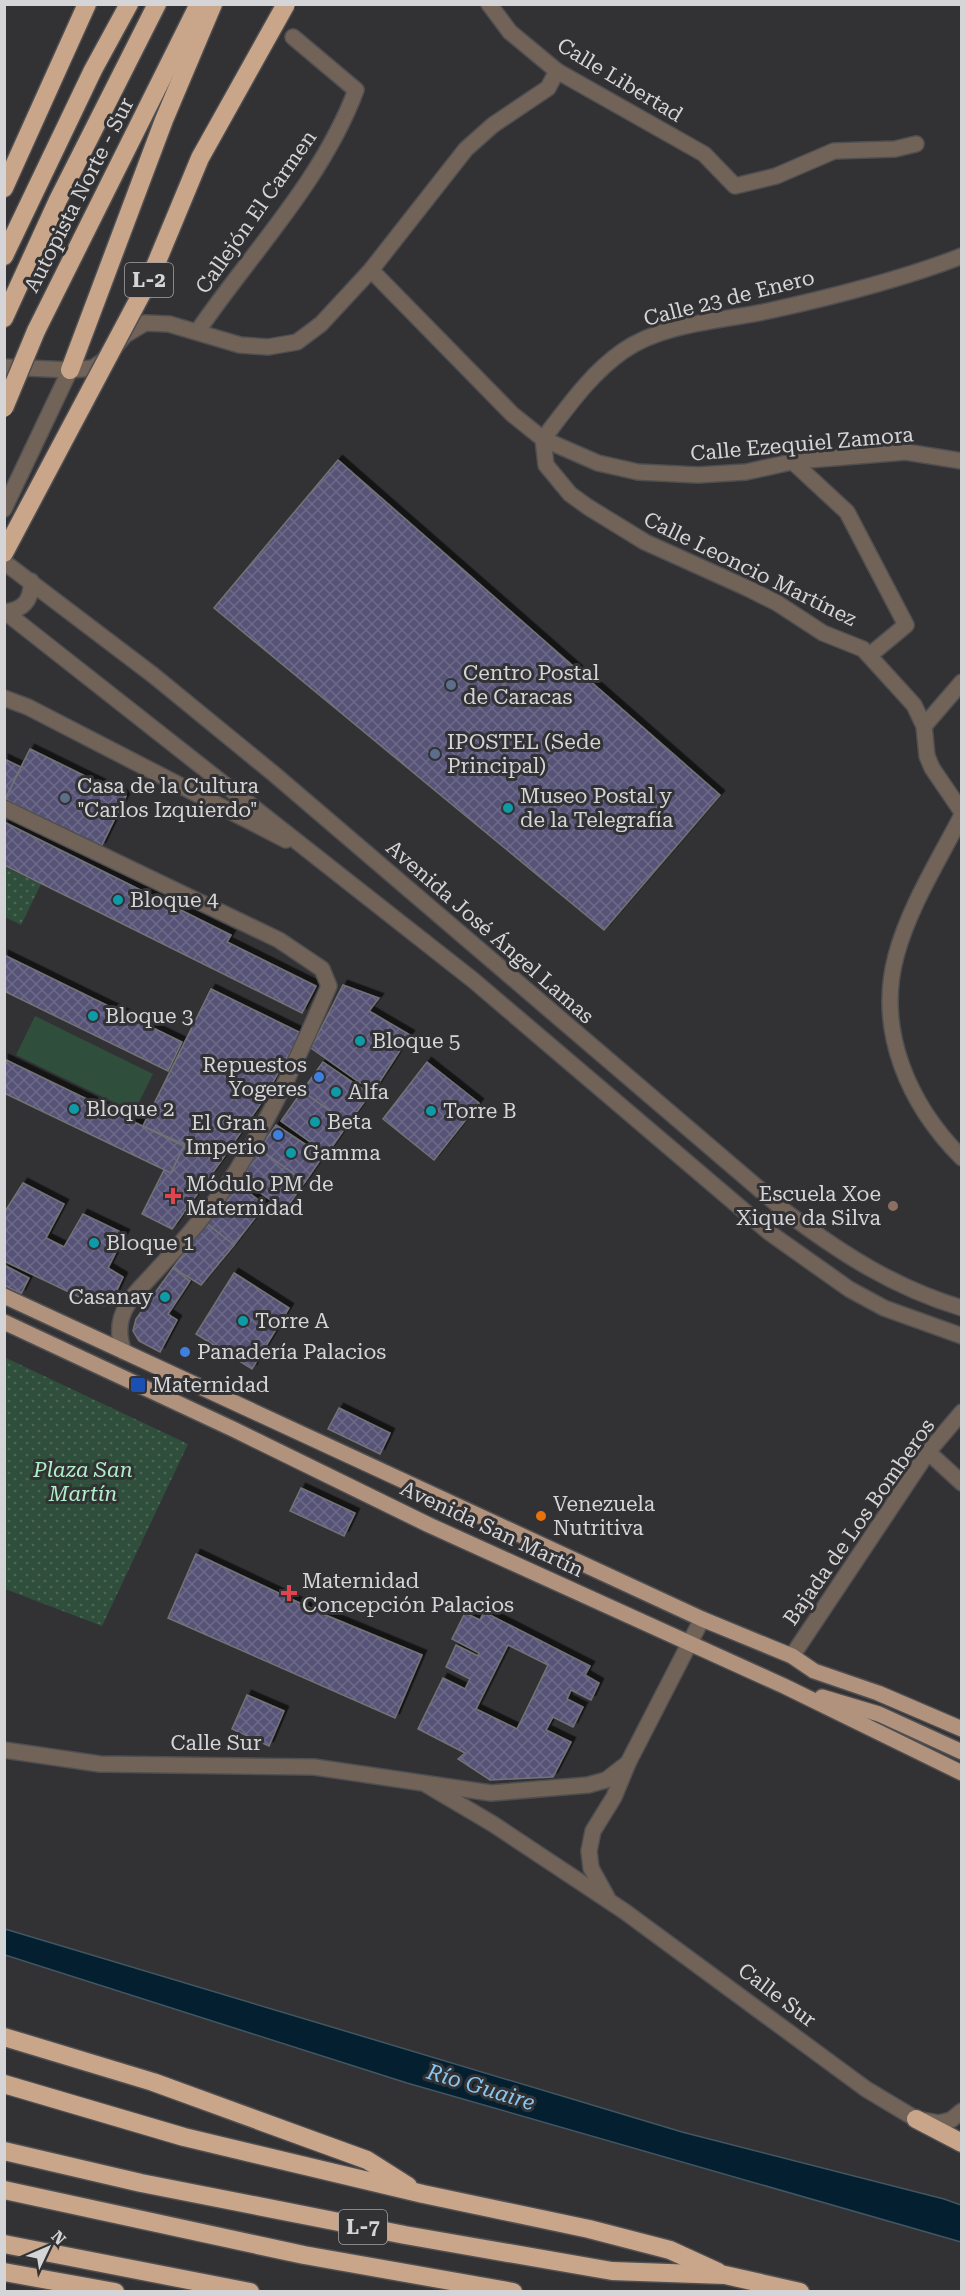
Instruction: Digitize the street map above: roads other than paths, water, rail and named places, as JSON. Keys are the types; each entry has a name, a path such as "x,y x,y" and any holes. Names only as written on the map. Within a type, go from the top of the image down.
{"highway":[{"path":"4,188 87,4"},
{"path":"4,256 93,70 129,4"},
{"name":"Autopista Norte - Sur","path":"4,318 58,200 157,4"},
{"name":"Autopista Norte - Sur","path":"4,408 36,331 199,4"},
{"path":"70,370 164,120 213,4"},
{"name":"L-2","path":"4,553 152,276 200,158 286,4"},
{"path":"4,2037 153,2082 367,2160 423,2194"},
{"path":"4,2079 49,2096"},
{"path":"4,2084 184,2137 423,2194 589,2229 670,2250 725,2275"},
{"path":"916,2119 962,2143"},
{"name":"L-7","path":"4,2151 141,2183 370,2229 601,2270 725,2275 800,2292"},
{"name":"L-7","path":"4,2190 304,2254 513,2292"},
{"path":"4,2244 250,2292"},
{"path":"4,2272 115,2292"}],"main road":[{"name":"Avenida San Martín","path":"4,1296 702,1619 792,1656 814,1671 878,1693 962,1729"},
{"name":"Avenida San Martín","path":"4,1322 235,1430 429,1525 784,1686 962,1773"},
{"path":"814,1671 879,1714"},
{"path":"784,1686 879,1714 962,1752"}],"street":[{"name":"Calle Libertad","path":"489,4 510,32 556,71 704,154 735,186 776,176 834,151 895,149 916,144"},
{"name":"Callejón El Carmen","path":"197,332 293,202 345,120 356,90 293,37"},
{"path":"4,367 70,370 93,368 104,360 125,335 145,323 169,324 240,345 268,347 297,342 321,324 371,270 466,149 493,125 548,88 556,71"},
{"name":"Calle 23 de Enero","path":"543,439 586,385 608,363 638,342 668,331 770,310 896,277 962,256"},
{"name":"Calle Ezequiel Zamora","path":"371,270 512,414 543,439 598,462 638,472 698,475 732,474 793,462 906,452 962,461"},
{"path":"4,509 70,370"},
{"name":"Calle Leoncio Martínez","path":"543,439 546,465 570,494 588,507 645,543 777,603 822,633 851,642 870,656 914,705 924,726 927,756 962,814"},
{"path":"793,462 847,512 906,625 870,656"},
{"name":"Avenida José Ángel Lamas","path":"4,562 153,675 274,774 786,1212 862,1266 895,1284 962,1308"},
{"path":"5,611 22,607 27,602 32,590 31,581"},
{"path":"5,611 473,980 728,1198 816,1267 884,1308 962,1336"},
{"path":"924,726 962,682"},
{"path":"4,698 28,707 318,857"},
{"path":"4,807 279,940 322,969 329,986 295,1067 236,1171 172,1254 132,1297 122,1314 118,1328 124,1352"},
{"path":"962,814 901,941 891,988 894,1047 902,1068 933,1126 962,1158"},
{"name":"Bajada de Los Bomberos","path":"792,1656 928,1452 962,1412"},
{"path":"928,1452 962,1483"},
{"name":"Calle Sur","path":"613,1904 599,1886 591,1868 589,1851 593,1831 614,1797 628,1763 702,1619"},
{"name":"Calle Sur","path":"4,1750 100,1764 306,1766 491,1793 555,1790 606,1780 628,1763"},
{"name":"Calle Sur","path":"427,1785 493,1824 613,1904 720,1980 866,2089 916,2119"},
{"path":"916,2119 939,2123 951,2120 962,2111"}],"water":[{"name":"Río Guaire","path":"5,1929 682,2132 944,2199 961,2205 961,2242 407,2083 5,1955"}],"place":[{"name":"Centro Postal de Caracas","path":"451,685"},
{"name":"IPOSTEL (Sede Principal)","path":"435,754"},
{"name":"Casa de la Cultura \"Carlos Izquierdo\"","path":"65,798"},
{"name":"Museo Postal y de la Telegrafía","path":"508,808"},
{"name":"Bloque 4","path":"118,900"},
{"name":"Bloque 3","path":"93,1016"},
{"name":"Bloque 5","path":"360,1041"},
{"name":"Repuestos Yogeres","path":"319,1077"},
{"name":"Alfa","path":"336,1092"},
{"name":"Bloque 2","path":"74,1109"},
{"name":"Torre B","path":"431,1111"},
{"name":"Beta","path":"315,1122"},
{"name":"El Gran Imperio","path":"278,1135"},
{"name":"Gamma","path":"291,1153"},
{"name":"Módulo PM de Maternidad","path":"173,1196"},
{"name":"Escuela Xoe Xique da Silva","path":"893,1206"},
{"name":"Bloque 1","path":"94,1243"},
{"name":"Casanay","path":"165,1297"},
{"name":"Torre A","path":"243,1321"},
{"name":"Panadería Palacios","path":"185,1352"},
{"name":"Maternidad","path":"138,1385"},
{"name":"Venezuela Nutritiva","path":"541,1516"},
{"name":"Maternidad Concepción Palacios","path":"289,1593"}],"park label":[{"name":"Plaza San Martín","path":"83,1482"}]}
